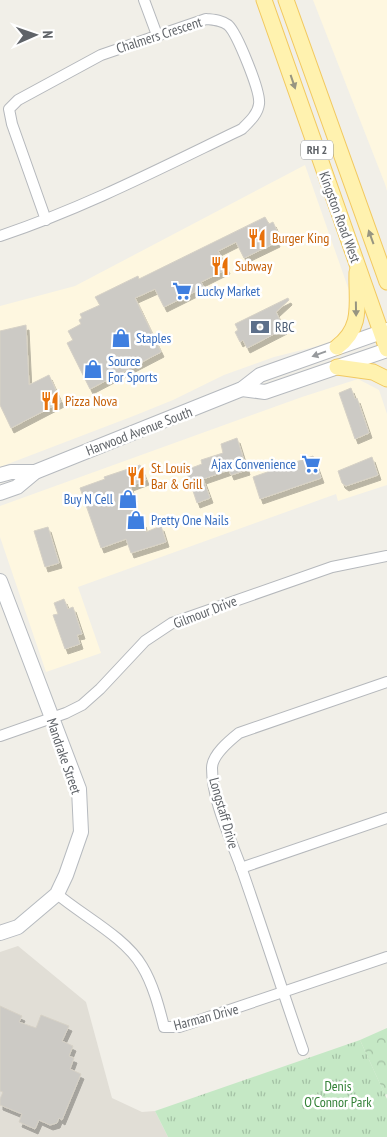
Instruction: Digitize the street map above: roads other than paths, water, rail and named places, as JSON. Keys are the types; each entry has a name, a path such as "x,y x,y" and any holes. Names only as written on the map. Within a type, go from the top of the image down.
{"main road":[{"name":"Kingston Road West","path":"264,0 357,263 384,331 387,350"},
{"name":"Kingston Road West","path":"286,0 387,282"},
{"path":"337,347 347,339 356,321 357,263"},
{"name":"Harwood Avenue South","path":"0,493 17,487 35,472 242,389 260,375 384,331"},
{"name":"Harwood Avenue South","path":"242,389 265,392 387,350"},
{"path":"338,367 373,372 387,379"},
{"name":"Harwood Avenue South","path":"0,475 11,472 35,472"},
{"name":"Mandrake Street","path":"0,581 79,789 81,832 58,894 18,927 0,933"}],"street":[{"path":"144,0 157,35"},
{"name":"Chalmers Crescent","path":"0,236 46,220 73,209 242,129 256,113 260,103 247,58 230,27 220,20 206,19 101,55 18,100 8,109 46,220"},
{"name":"Gilmour Drive","path":"0,736 66,714 82,705 100,689 145,641 172,623 332,567 375,560 387,556"},
{"name":"Longstaff Drive","path":"303,1050 242,868 222,815 215,790 212,766 224,745 239,734 387,682"},
{"path":"242,868 387,818"},
{"name":"Harman Drive","path":"58,894 127,947 142,966 158,1003 164,1027 179,1027 283,994 387,957"}],"place":[{"name":"Burger King","path":"257,238"},
{"name":"Subway","path":"220,266"},
{"name":"Lucky Market","path":"182,291"},
{"name":"RBC","path":"260,327"},
{"name":"Staples","path":"121,338"},
{"name":"Source For Sports","path":"93,369"},
{"name":"Pizza Nova","path":"50,401"},
{"name":"Ajax Convenience","path":"311,464"},
{"name":"St. Louis Bar & Grill","path":"136,476"},
{"name":"Buy N Cell","path":"128,499"},
{"name":"Pretty One Nails","path":"136,520"}],"park label":[{"name":"Denis O'Connor Park","path":"338,1094"}]}
